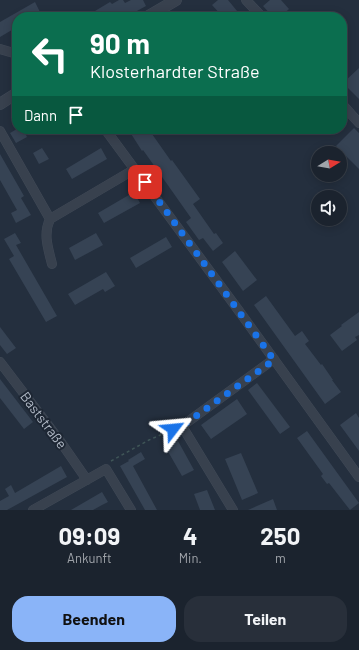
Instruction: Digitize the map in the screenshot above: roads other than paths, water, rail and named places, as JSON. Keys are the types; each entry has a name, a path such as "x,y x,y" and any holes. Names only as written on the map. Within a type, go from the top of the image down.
{"street":[{"path":"155,12 176,0"},
{"path":"246,0 257,12"},
{"path":"0,49 12,53"},
{"path":"0,104 12,97"},
{"path":"347,109 359,122"},
{"path":"0,131 50,219"},
{"path":"109,134 359,477"},
{"path":"52,264 46,239 47,226 50,219 135,169"},
{"path":"233,510 182,426 274,360"},
{"name":"Baststraße","path":"0,362 60,440 87,480"},
{"path":"33,510 106,469 131,510"}]}
